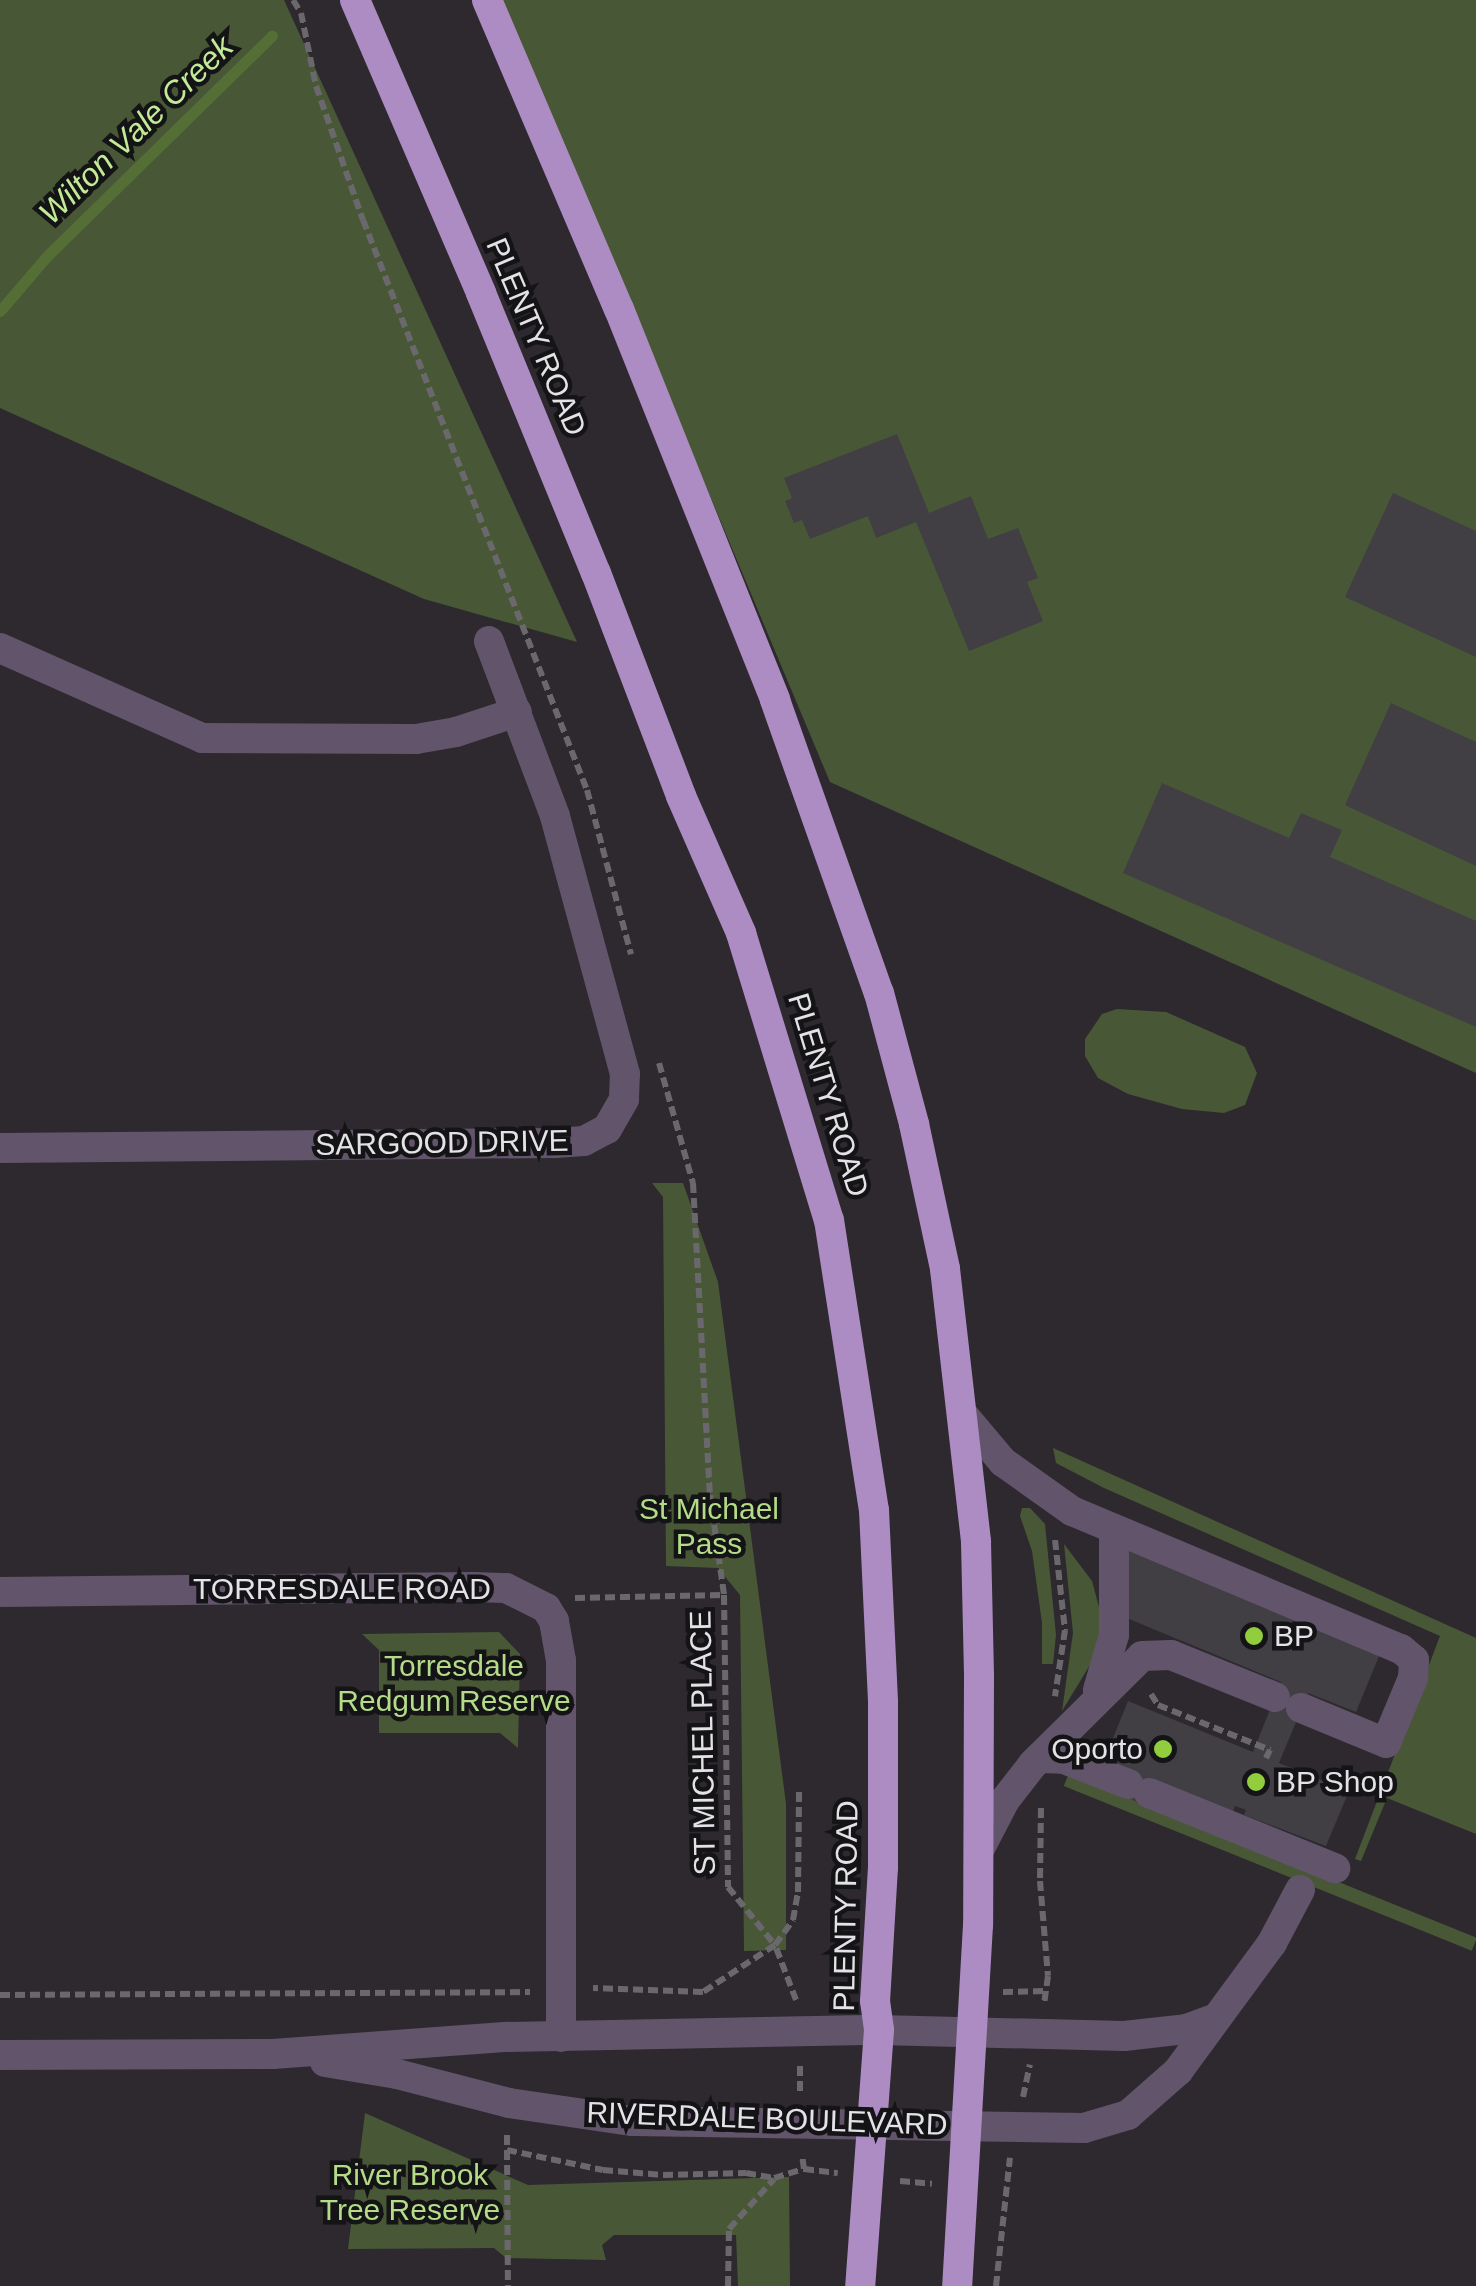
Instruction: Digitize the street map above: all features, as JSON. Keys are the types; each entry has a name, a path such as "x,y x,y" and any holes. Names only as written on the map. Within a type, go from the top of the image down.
{"highway":[{"name":"PLENTY ROAD","path":"355,0 481,293 596,573 681,796 741,933 830,1220 874,1510 883,1702 883,1867 875,2001 879,2030 869,2122 860,2286"},
{"path":"488,0 619,309 760,664 879,992 914,1124 945,1269 965,1417 976,1542 979,1850 957,2286"}],"street":[{"name":"SARGOOD DRIVE","path":"0,1148 554,1143 584,1141 607,1129 620,1109 626,1078 555,816 489,641"},
{"path":"0,648 202,738 416,739 456,732 517,712"},
{"path":"965,1417 1004,1462 1050,1498 1114,1531 1406,1652 1414,1660 1414,1672 1386,1742 1159,1652 1142,1656 1110,1677 1085,1711 1005,1800 979,1850"},
{"path":"1110,1677 1116,1620 1114,1531"},
{"name":"TORRESDALE ROAD","path":"0,1592 474,1587 506,1588 546,1608"},
{"path":"546,1608 554,1621 561,1660 561,2038"},
{"path":"1044,1755 1064,1758 1334,1868"},
{"name":"RIVERDALE BOULEVARD","path":"273,2054 397,2074 509,2103 633,2121 1084,2128 1128,2115 1178,2072 1272,1942 1300,1890"},
{"name":"RIVERDALE BOULEVARD","path":"0,2056 273,2054 561,2038 879,2030 1157,2034 1216,2018"}],"path":[{"path":"293,0 301,13 316,86 363,220 587,790 636,973"},
{"path":"655,1046 693,1183 710,1495 724,1595"},
{"path":"996,2286 1015,2128 1048,1976 1040,1881 1044,1755 1065,1630 1050,1498"},
{"name":"ST MICHEL PLACE","path":"546,1608 577,1597 724,1595 728,1887 775,1945"},
{"path":"1061,1662 1152,1694 1158,1705 1177,1716 1270,1750 1266,1758"},
{"path":"0,1995 506,1994 562,1988 704,1992 775,1945 794,1920 799,1792"},
{"path":"506,2150 508,2286"},
{"path":"728,2286 729,2229 774,2178"}],"green space":[{"path":"0,0 284,0 577,642 424,599 0,408"},
{"path":"502,0 1476,0 1476,1073 830,782"},
{"path":"1117,1009 1166,1012 1245,1047 1257,1073 1245,1105 1224,1113 1182,1109 1128,1094 1098,1078 1085,1056 1085,1039 1102,1014"},
{"name":"St Michael Pass","path":"652,1183 683,1183 718,1282 786,1804 786,1950 744,1951 740,1595 718,1568 666,1566 663,1197"},
{"path":"1053,1448 1476,1638 1476,1834 1387,1798 1361,1861 1355,1859 1440,1636 1104,1488 1056,1463"},
{"path":"1022,1508 1030,1508 1045,1524 1056,1635 1053,1664 1042,1664 1042,1623 1032,1551 1020,1516"},
{"path":"1064,1544 1092,1581 1103,1622 1093,1660 1062,1711 1073,1633"},
{"name":"Torresdale Redgum Reserve","path":"499,1632 520,1654 518,1748 500,1733 379,1733 379,1650 362,1634"},
{"path":"1069,1773 1476,1937 1472,1951 1064,1786"},
{"name":"River Brook Tree Reserve","path":"365,2113 528,2185 789,2177 790,2286 738,2286 736,2235 614,2235 602,2245 606,2260 506,2258 494,2248 348,2249"}],"building":[{"path":"897,434 929,513 971,496 988,539 1018,528 1038,578 1027,582 1043,621 969,651 916,522 876,538 868,516 810,539 802,520 794,523 785,501 792,498 784,478"},
{"path":"1393,493 1476,531 1476,657 1345,597"},
{"path":"1391,703 1476,742 1476,866 1345,805"},
{"path":"1162,783 1289,838 1301,813 1342,830 1330,857 1476,921 1476,1027 1123,873"},
{"path":"1127,1546 1382,1649 1356,1712 1308,1693 1279,1763 1349,1791 1326,1846 1244,1815 1246,1810 1235,1806 1231,1816 1144,1805 1123,1796 1103,1763 1128,1701 1253,1752 1281,1682 1129,1619"}],"waterway":[{"name":"Wilton Vale Creek","path":"0,311 47,256 272,36"}],"place":[{"name":"BP","path":"1254,1636"},
{"name":"Oporto","path":"1163,1749"},
{"name":"BP Shop","path":"1256,1782"}]}
